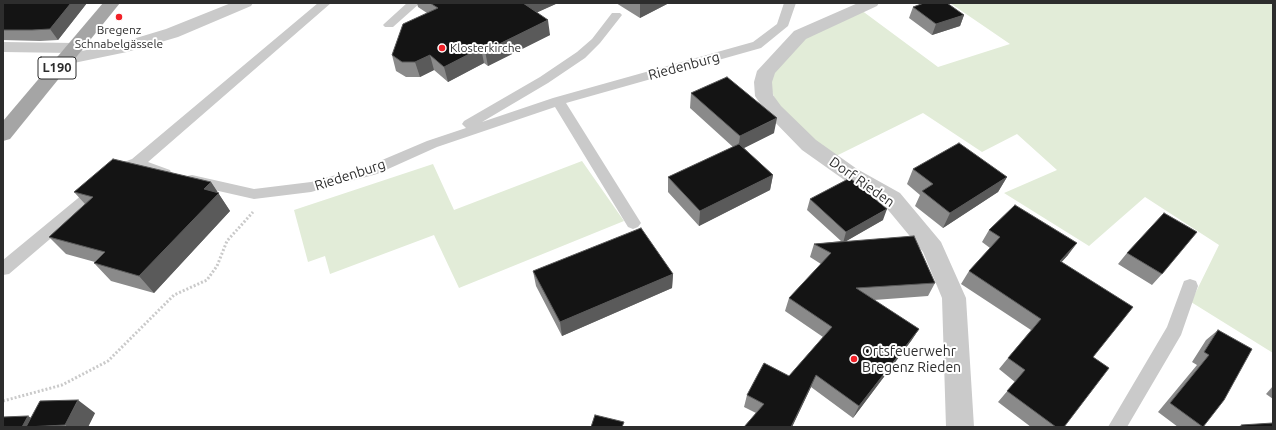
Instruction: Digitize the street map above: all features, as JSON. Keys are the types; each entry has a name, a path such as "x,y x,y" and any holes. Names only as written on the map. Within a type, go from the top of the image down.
{"main road":[{"name":"L190","path":"3,134 112,3"}],"street":[{"path":"3,47 70,54 127,48 172,33 245,3"},
{"path":"800,35 871,3"},
{"name":"Dorf Rieden","path":"800,35 766,71 763,82 764,96 774,110 810,145 850,174 892,199 933,248 954,298 960,427"}],"lane":[{"path":"119,173 137,163 325,3"},
{"path":"390,25 414,3"},
{"path":"790,3 782,26 800,35"},
{"path":"432,144 537,84 581,55 596,41 616,15"},
{"name":"Riedenburg","path":"137,163 164,174 254,194 311,188 372,170 432,144 558,100 757,45 782,26"},
{"path":"558,100 632,223"},
{"path":"3,269 107,183"},
{"path":"1117,427 1175,330 1190,286"}],"path":[{"path":"3,401 62,385 108,361 174,295 207,280 217,266 227,241 271,192"}],"green space":[{"path":"950,3 1273,3 1273,353 1191,302 1219,245 1145,197 1089,246 1004,193 1057,170 1017,134 982,152 923,113 832,158 779,109 768,82 777,63 803,38 861,10 938,67 1010,44"},
{"path":"582,161 624,221 459,288 434,235 330,274 325,256 308,262 294,210 433,164 454,210"}],"building":[{"path":"3,3 71,3 50,29 3,30"},
{"path":"430,3 523,3 548,20 485,51 481,48 444,67 430,55 415,62 402,62 392,55 403,24 438,8"},
{"path":"924,3 947,3 964,15 936,24 913,7"},
{"path":"727,77 777,118 740,136 691,93"},
{"path":"959,143 1007,177 950,213 922,191 933,184 913,169"},
{"path":"739,144 773,175 700,211 668,177"},
{"path":"113,159 211,182 204,189 219,193 139,276 94,263 105,252 49,237 93,197 74,192"},
{"path":"850,178 887,209 846,232 810,199"},
{"path":"1015,205 1077,243 1060,261 1133,307 1093,357 1109,368 1064,427 1056,427 1007,391 1025,370 1008,358 1041,319 969,271 1000,237 989,230"},
{"path":"1164,213 1197,232 1162,274 1127,253"},
{"path":"641,228 673,274 560,322 533,271"},
{"path":"914,236 935,283 856,288 919,329 859,406 816,375 791,427 744,427 764,404 747,395 764,363 789,376 832,327 789,298 831,253 814,244"},
{"path":"1218,330 1252,349 1224,400 1203,427 1170,403 1209,355 1204,352"},
{"path":"78,400 65,425 26,427 40,401"},
{"path":"595,415 624,422 622,427 591,427"},
{"path":"28,416 22,427 3,427 3,417"},
{"path":"1273,423 1273,427 1243,427 1241,425"}],"place":[{"name":"Bregenz Schnabelgässele","path":"119,17"},
{"name":"Klosterkirche","path":"442,48"},
{"name":"Ortsfeuerwehr Bregenz Rieden","path":"854,359"}]}
